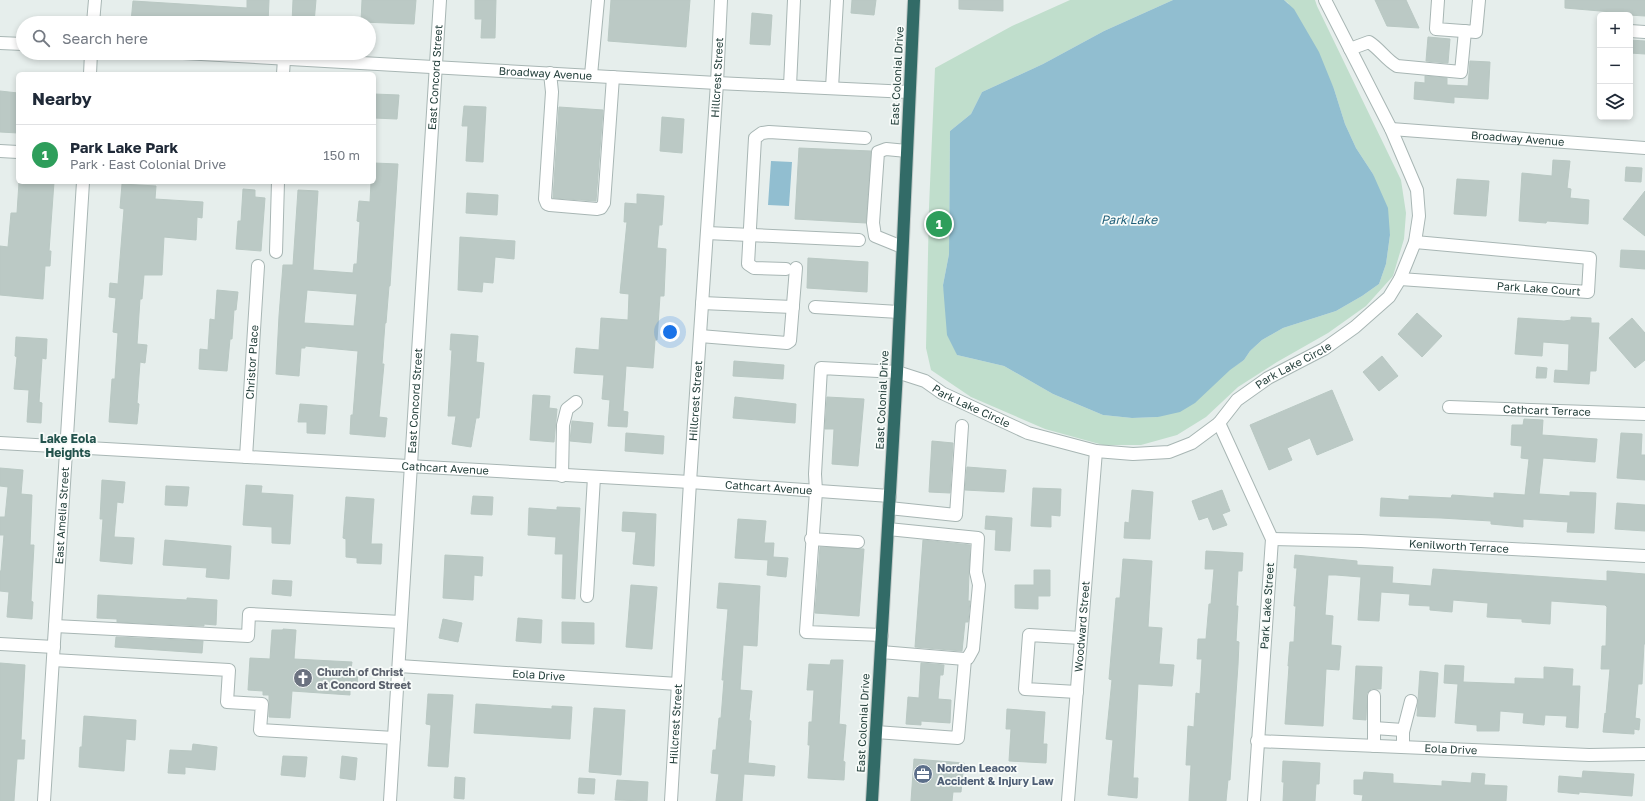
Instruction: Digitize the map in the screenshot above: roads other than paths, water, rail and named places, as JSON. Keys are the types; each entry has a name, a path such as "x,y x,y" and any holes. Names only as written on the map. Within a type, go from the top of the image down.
{"highway":[{"name":"East Colonial Drive","path":"872,801 897,372 914,0"}],"street":[{"path":"94,16 95,0"},
{"name":"East Concord Street","path":"390,801 440,0"},
{"path":"591,75 598,0"},
{"name":"Hillcrest Street","path":"671,801 721,0"},
{"path":"790,86 794,0"},
{"path":"832,88 836,0"},
{"name":"Park Lake Circle","path":"816,491 815,474 820,368 897,372 925,381 942,393 1028,433 1096,451 1133,454 1169,452 1192,444 1219,423 1237,400 1268,378 1324,349 1355,327 1389,297 1400,279 1415,242 1419,216 1417,190 1391,129 1325,0"},
{"path":"1438,0 1436,30 1476,32 1479,0"},
{"path":"1350,49 1369,42 1376,46 1391,63 1397,66 1461,72 1465,31"},
{"path":"1633,31 1645,32"},
{"path":"0,42 16,43"},
{"path":"90,72 91,60"},
{"path":"283,72 284,60"},
{"name":"Broadway Avenue","path":"306,60 909,92"},
{"path":"550,73 552,92 545,199 547,204 550,205 597,209 601,208 604,203 613,77"},
{"name":"Broadway Avenue","path":"1391,129 1645,148"},
{"path":"700,336 790,342 793,307 791,269 751,267 748,264 755,138 758,135 769,132 865,138"},
{"path":"902,247 875,236 873,223 878,152 886,149 907,151"},
{"path":"0,151 16,152"},
{"name":"East Amelia Street","path":"44,801 83,184"},
{"path":"276,252 278,184"},
{"path":"707,233 858,240"},
{"name":"Park Lake Court","path":"1400,279 1588,292 1590,258 1415,242"},
{"name":"Christor Place","path":"246,457 258,266"},
{"path":"702,303 793,307"},
{"path":"815,307 900,312"},
{"path":"562,476 563,425 567,409 576,402"},
{"name":"Cathcart Terrace","path":"1449,407 1645,414"},
{"name":"Park Lake Street","path":"1219,423 1272,539 1254,801"},
{"name":"Cathcart Avenue","path":"0,443 562,476 690,482 816,491 890,502 956,515 962,426"},
{"name":"Woodward Street","path":"1068,801 1096,451"},
{"path":"586,596 594,477"},
{"path":"816,491 811,539 806,632 882,636"},
{"path":"881,652 965,659 971,655 973,649 979,585 976,572 978,538 888,529"},
{"path":"811,539 858,542"},
{"name":"Kenilworth Terrace","path":"1272,539 1361,541 1645,556"},
{"path":"56,626 248,636 249,614 401,622"},
{"path":"1077,692 1025,689 1029,634 1081,638"},
{"path":"0,644 54,647"},
{"path":"876,732 958,738 965,659"},
{"path":"53,660 229,670 227,702 262,704 260,730 394,738"},
{"name":"Eola Drive","path":"399,666 678,684"},
{"path":"1374,696 1374,746"},
{"path":"1403,747 1403,730 1412,702"},
{"path":"1374,728 1403,730"},
{"name":"Eola Drive","path":"1257,741 1589,755 1645,754"}],"water":[{"name":"Park Lake","path":"1173,0 1284,0 1294,9 1319,52 1334,89 1345,124 1356,148 1373,174 1388,208 1390,235 1386,264 1379,284 1336,311 1283,328 1262,340 1250,351 1244,360 1230,370 1195,403 1180,412 1158,417 1132,418 1103,415 1053,394 1004,366 957,355 947,335 943,285 949,254 950,131 971,114 982,92 1043,64 1104,31"},
{"path":"771,161 792,162 789,206 768,205"}],"place":[{"name":"Park Lake Park","path":"939,224"},
{"name":"Church of Christ at Concord Street","path":"303,678"},
{"name":"Norden Leacox Accident & Injury Law","path":"923,774"}],"district":[{"name":"Lake Eola Heights","path":"68,446"}]}
